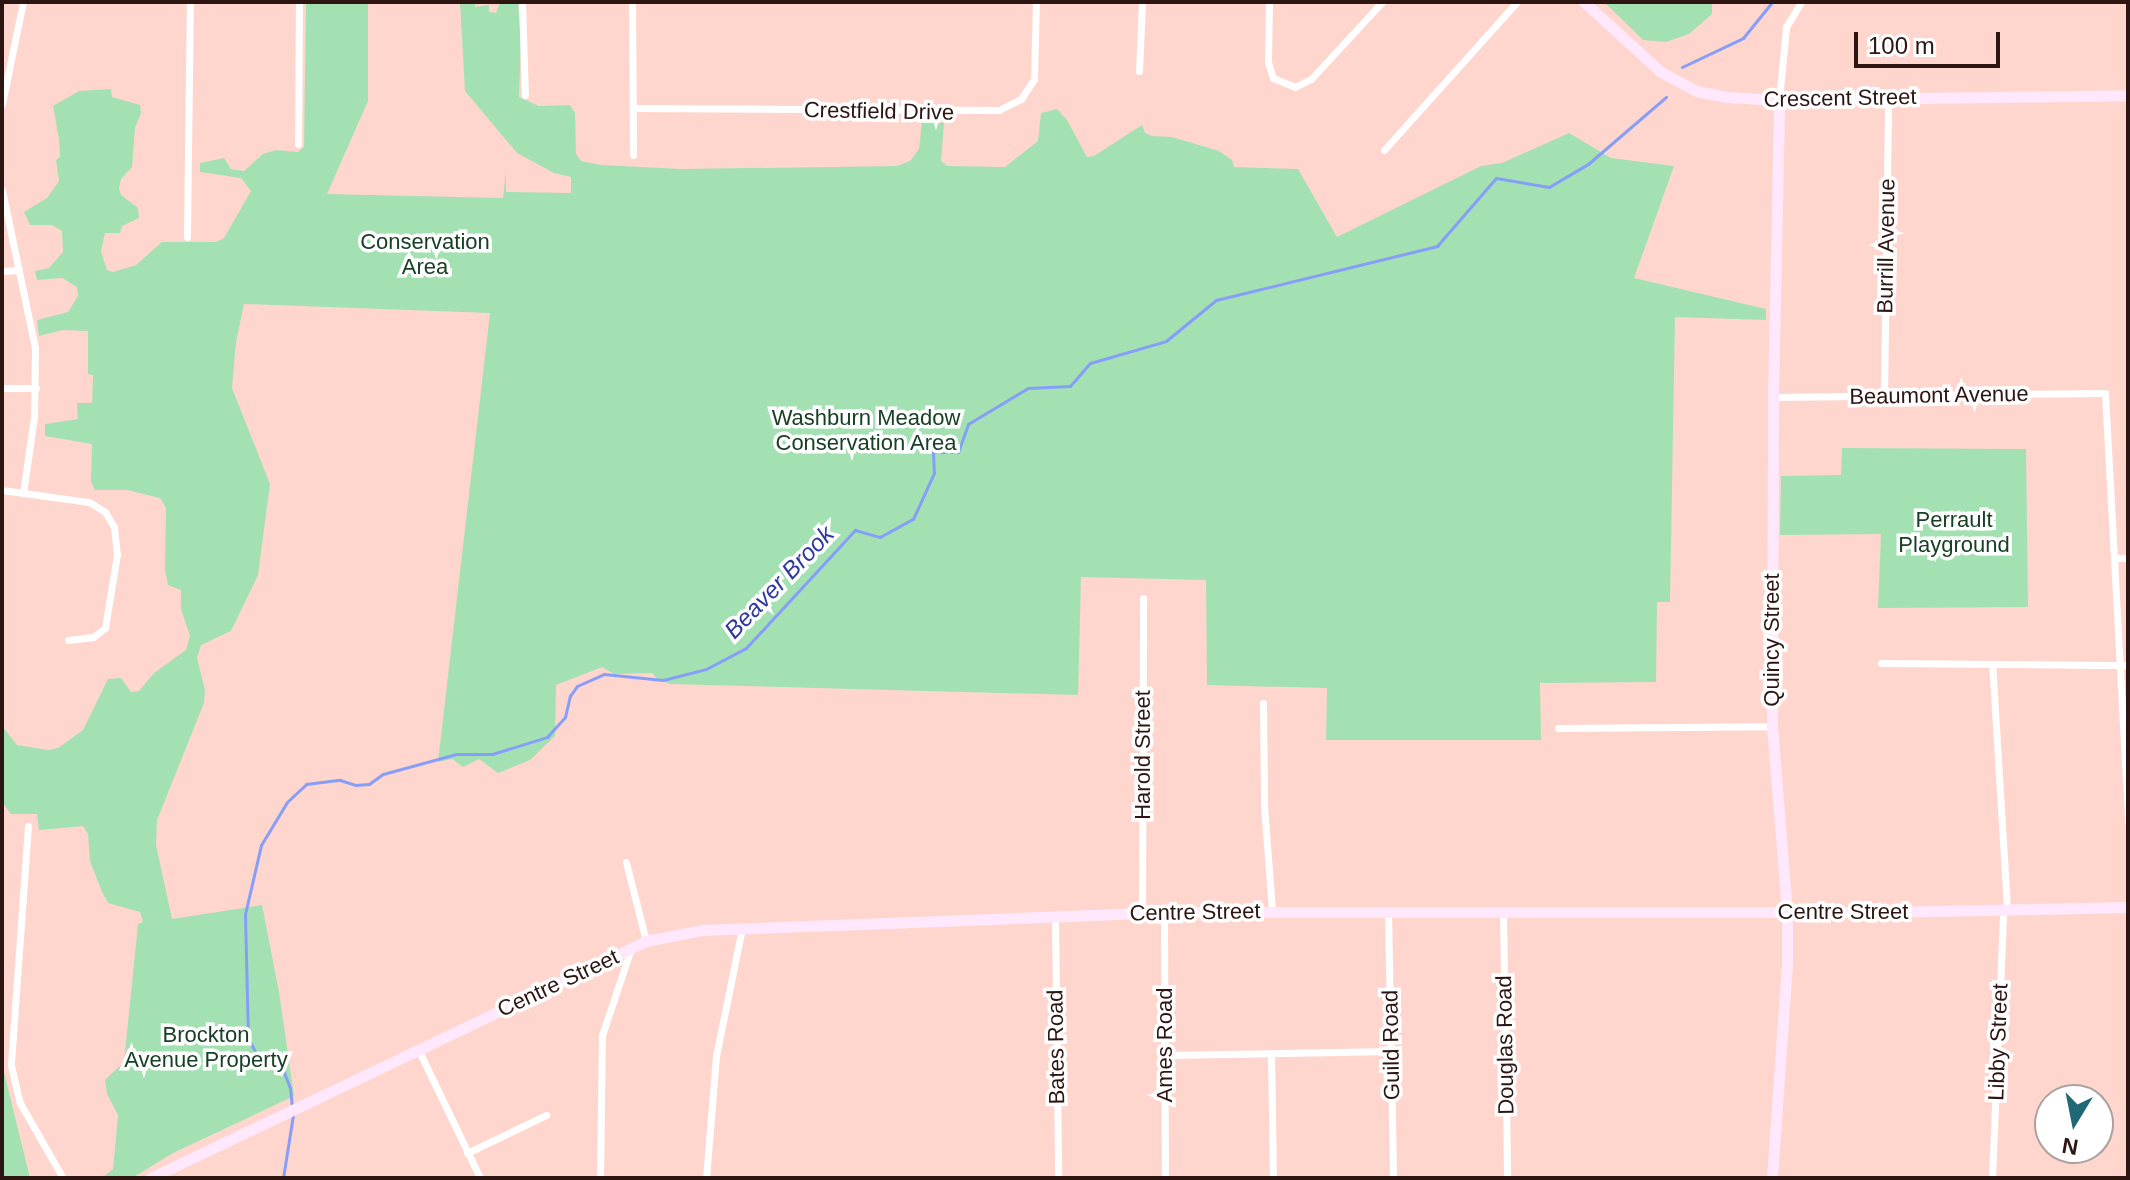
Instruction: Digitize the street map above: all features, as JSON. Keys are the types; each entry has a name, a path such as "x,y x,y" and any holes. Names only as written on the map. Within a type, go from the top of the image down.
{"main road":[{"name":"Crescent Street","path":"1584,2 1649,62 1681,84 1726,97 1779,100 1888,96 2128,95"},
{"name":"Quincy Street","path":"1772,1178 1787,966 1787,912 1772,726 1773,397 1779,100"},
{"name":"Centre Street","path":"150,1178 646,941 702,930 1142,912 1787,912 2128,907"}],"street":[{"path":"2,104 7,60 23,2"},
{"path":"187,237 190,2"},
{"path":"298,144 299,2"},
{"path":"522,2 525,95"},
{"path":"632,2 633,155"},
{"name":"Crestfield Drive","path":"633,108 999,110 1021,99 1034,79 1036,2"},
{"path":"1139,71 1142,2"},
{"path":"1269,2 1268,62 1273,78 1295,87 1316,74 1382,2"},
{"path":"1384,150 1517,2"},
{"path":"1779,100 1786,27 1801,2"},
{"name":"Burrill Avenue","path":"1884,396 1888,96"},
{"path":"2,190 33,337 36,388 23,493"},
{"path":"2,271 19,270"},
{"path":"2,388 36,388"},
{"name":"Beaumont Avenue","path":"1773,397 2105,393 2114,558"},
{"path":"2,490 89,502 105,512 117,535 105,628 93,637 68,640"},
{"path":"2128,558 2114,558 2124,665 2128,822"},
{"name":"Harold Street","path":"1142,912 1143,598"},
{"path":"1881,663 2124,665"},
{"name":"Libby Street","path":"1992,664 2007,907 2003,914 1992,1178"},
{"path":"1263,703 1264,806 1272,911"},
{"path":"1558,728 1772,726"},
{"path":"28,826 11,1065 20,1103 63,1178"},
{"path":"626,862 646,941"},
{"name":"Ames Road","path":"1164,912 1165,1178"},
{"name":"Guild Road","path":"1388,912 1393,1178"},
{"name":"Douglas Road","path":"1503,912 1507,1178"},
{"name":"Bates Road","path":"1055,916 1058,1178"},
{"path":"706,1178 716,1056 742,928"},
{"path":"600,1178 602,1035 631,949"},
{"path":"418,1049 480,1178"},
{"path":"1165,1055 1391,1051"},
{"path":"1271,1053 1273,1178"},
{"path":"467,1153 546,1115"}],"green space":[{"name":"Washburn Meadow Conservation Area","path":"306,2 368,2 368,101 327,194 503,198 506,171 506,192 571,193 571,177 554,173 517,153 465,91 460,2 475,2 475,7 489,5 489,12 496,13 500,2 518,2 521,41 519,97 539,106 570,105 575,113 576,154 581,161 601,165 682,169 897,166 910,161 919,149 922,122 944,123 941,161 947,166 1005,167 1038,141 1041,113 1057,109 1067,120 1087,157 1094,156 1142,125 1145,133 1152,136 1172,137 1219,151 1232,160 1234,167 1298,169 1337,237 1481,166 1502,163 1569,133 1611,158 1674,166 1634,278 1766,309 1766,320 1675,317 1670,602 1657,602 1656,682 1540,683 1541,740 1326,740 1327,688 1207,685 1206,580 1081,577 1078,695 670,684 658,680 652,673 614,674 602,667 556,685 555,736 530,760 498,773 479,759 463,767 452,759 438,762 490,313 244,304 236,342 232,388 270,484 258,575 231,631 201,645 197,658 205,690 204,703 157,820 156,845 172,919 262,905 294,1096 173,1153 132,1178 102,1178 113,1169 118,1115 107,1094 105,1080 124,1062 138,924 143,922 140,912 108,903 90,861 88,834 83,826 39,830 37,814 11,814 2,802 2,726 17,745 48,750 58,748 83,730 108,679 121,678 131,692 139,691 154,673 186,650 190,636 181,609 181,590 168,585 165,570 166,508 160,498 127,490 95,490 91,482 92,444 45,436 45,424 78,419 77,403 92,403 93,375 88,374 88,331 63,330 39,336 37,320 68,312 78,296 77,287 62,278 37,280 35,271 49,268 63,252 62,231 52,225 30,225 24,212 47,198 59,181 56,160 60,157 59,139 53,106 79,91 111,89 112,97 140,105 132,167 121,179 119,188 121,195 138,208 139,218 122,226 120,233 105,233 101,251 107,270 113,272 136,265 162,242 216,242 224,238 251,191 241,178 200,172 200,163 224,158 231,169 244,171 263,154 276,150 298,152 304,147"},
{"path":"1604,2 1712,2 1712,14 1689,34 1666,42 1643,40"},
{"name":"Perrault Playground","path":"1842,448 2026,449 2028,607 1878,608 1881,534 1780,535 1781,476 1841,475"},
{"path":"2,1064 30,1178 2,1178"}],"waterway":[{"name":"Beaver Brook","path":"1682,67 1743,38 1772,2"},
{"name":"Beaver Brook","path":"292,1107 290,1088 283,1070 257,1055 248,1038 245,914 261,845 287,802 306,784 340,780 355,785 369,784 383,774 456,754 492,754 547,737 565,717 570,696 577,686 604,674 663,680 706,669 746,648 855,530 880,537 913,519 934,473 933,452 958,452 968,424 1028,388 1070,386 1090,363 1166,341 1216,300 1437,246 1496,178 1549,187 1588,164 1666,97"},
{"name":"Beaver Brook","path":"283,1178 293,1115"}],"park label":[{"name":"Conservation Area","path":"425,254"},
{"name":"Brockton Avenue Property","path":"206,1046"}]}
